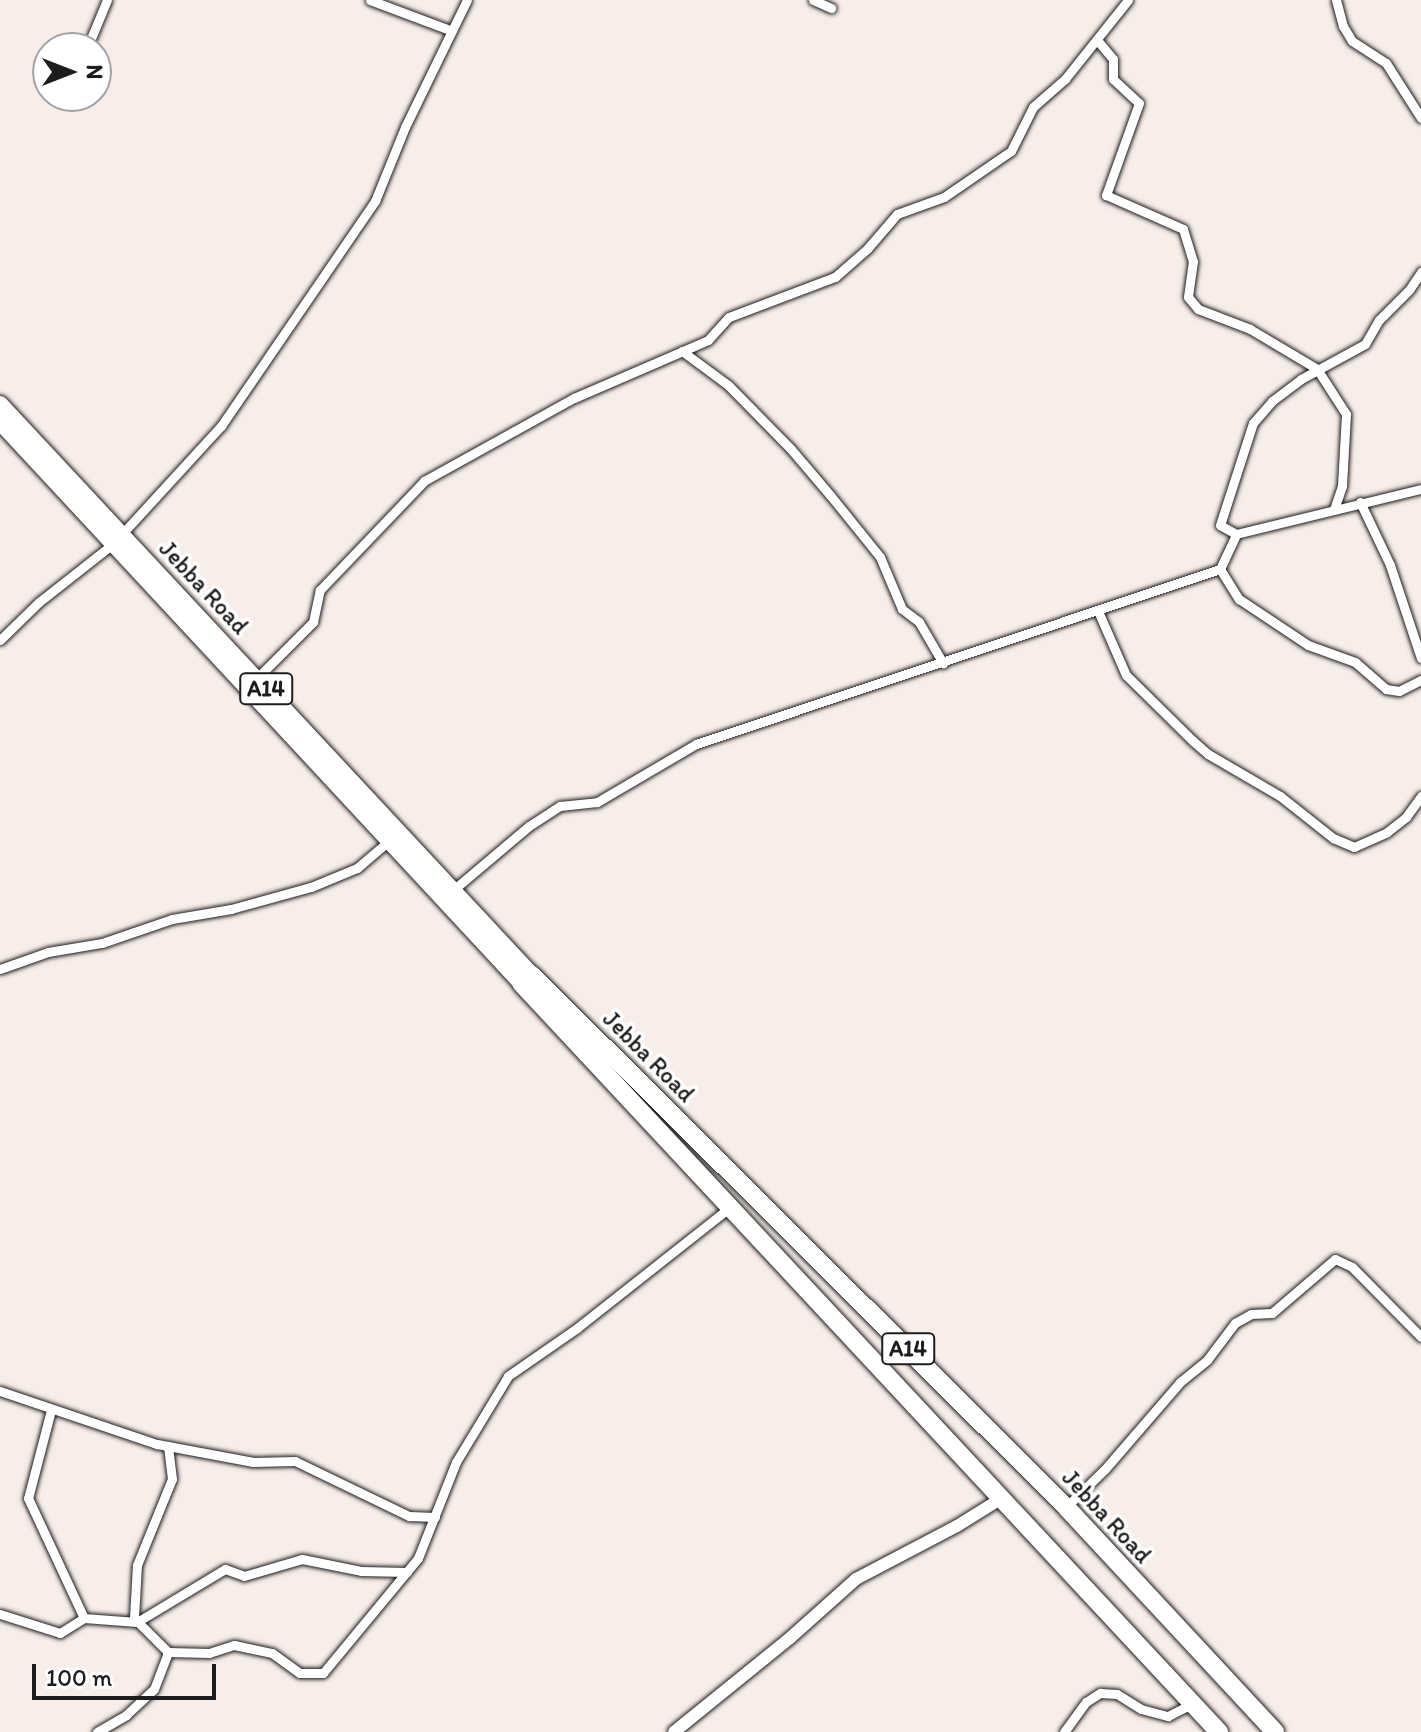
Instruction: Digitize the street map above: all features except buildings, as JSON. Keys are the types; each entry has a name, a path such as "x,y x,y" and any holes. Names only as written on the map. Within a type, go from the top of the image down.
{"highway":[{"name":"Jebba Road","path":"0,404 390,840 527,979 1066,1507 1275,1732"},
{"name":"Jebba Road","path":"0,422 256,679 452,891 729,1208 1219,1732"}],"street":[{"path":"94,32 107,0"},
{"path":"370,0 450,30"},
{"path":"0,640 39,602 118,538 221,426 375,201 450,30 467,0"},
{"path":"813,0 831,8"},
{"path":"256,679 313,622 320,590 424,481 574,398 708,340 729,317 835,277 867,249 897,214 944,197 1011,151 1033,107 1065,79 1128,0"},
{"path":"1336,0 1343,26 1352,41 1386,63 1421,118"},
{"path":"1097,40 1113,59 1113,79 1139,103 1106,195 1183,229 1193,261 1188,297 1198,309 1250,329 1317,369 1346,414 1342,486 1334,509"},
{"path":"1421,272 1409,290 1379,320 1365,344 1317,369 1272,401 1253,423 1220,525 1236,534 1421,489"},
{"path":"682,351 728,385 820,483 880,557 902,609 919,622 943,663"},
{"path":"1360,502 1385,550 1421,658"},
{"path":"452,891 529,826 560,806 597,802 696,744 1220,569 1236,534"},
{"path":"1220,569 1239,599 1308,645 1355,662 1386,689 1399,691 1421,680"},
{"path":"1098,611 1126,675 1193,741 1208,754 1280,796 1333,838 1354,847 1387,832 1406,817 1421,796"},
{"path":"0,969 48,952 102,943 172,919 231,909 311,887 357,868 390,840"},
{"path":"168,1446 172,1479 137,1565 134,1618 168,1652 209,1653 234,1645 272,1653 300,1673 323,1673 418,1558 456,1462 508,1376 577,1328 729,1208"},
{"path":"1066,1507 1105,1469 1180,1382 1207,1360 1235,1323 1251,1314 1272,1313 1335,1259 1352,1267 1421,1337"},
{"path":"0,1391 168,1446 253,1462 295,1461 409,1516 435,1517"},
{"path":"51,1410 28,1498 84,1618"},
{"path":"674,1732 790,1638 856,1579 957,1526 1002,1498"},
{"path":"0,1614 60,1633 84,1618 137,1622 225,1569 244,1576 302,1559 361,1571 407,1572"},
{"path":"97,1732 126,1715 154,1689 168,1652"},
{"path":"1064,1732 1086,1702 1100,1693 1117,1694 1141,1709 1168,1716 1193,1703"}]}
